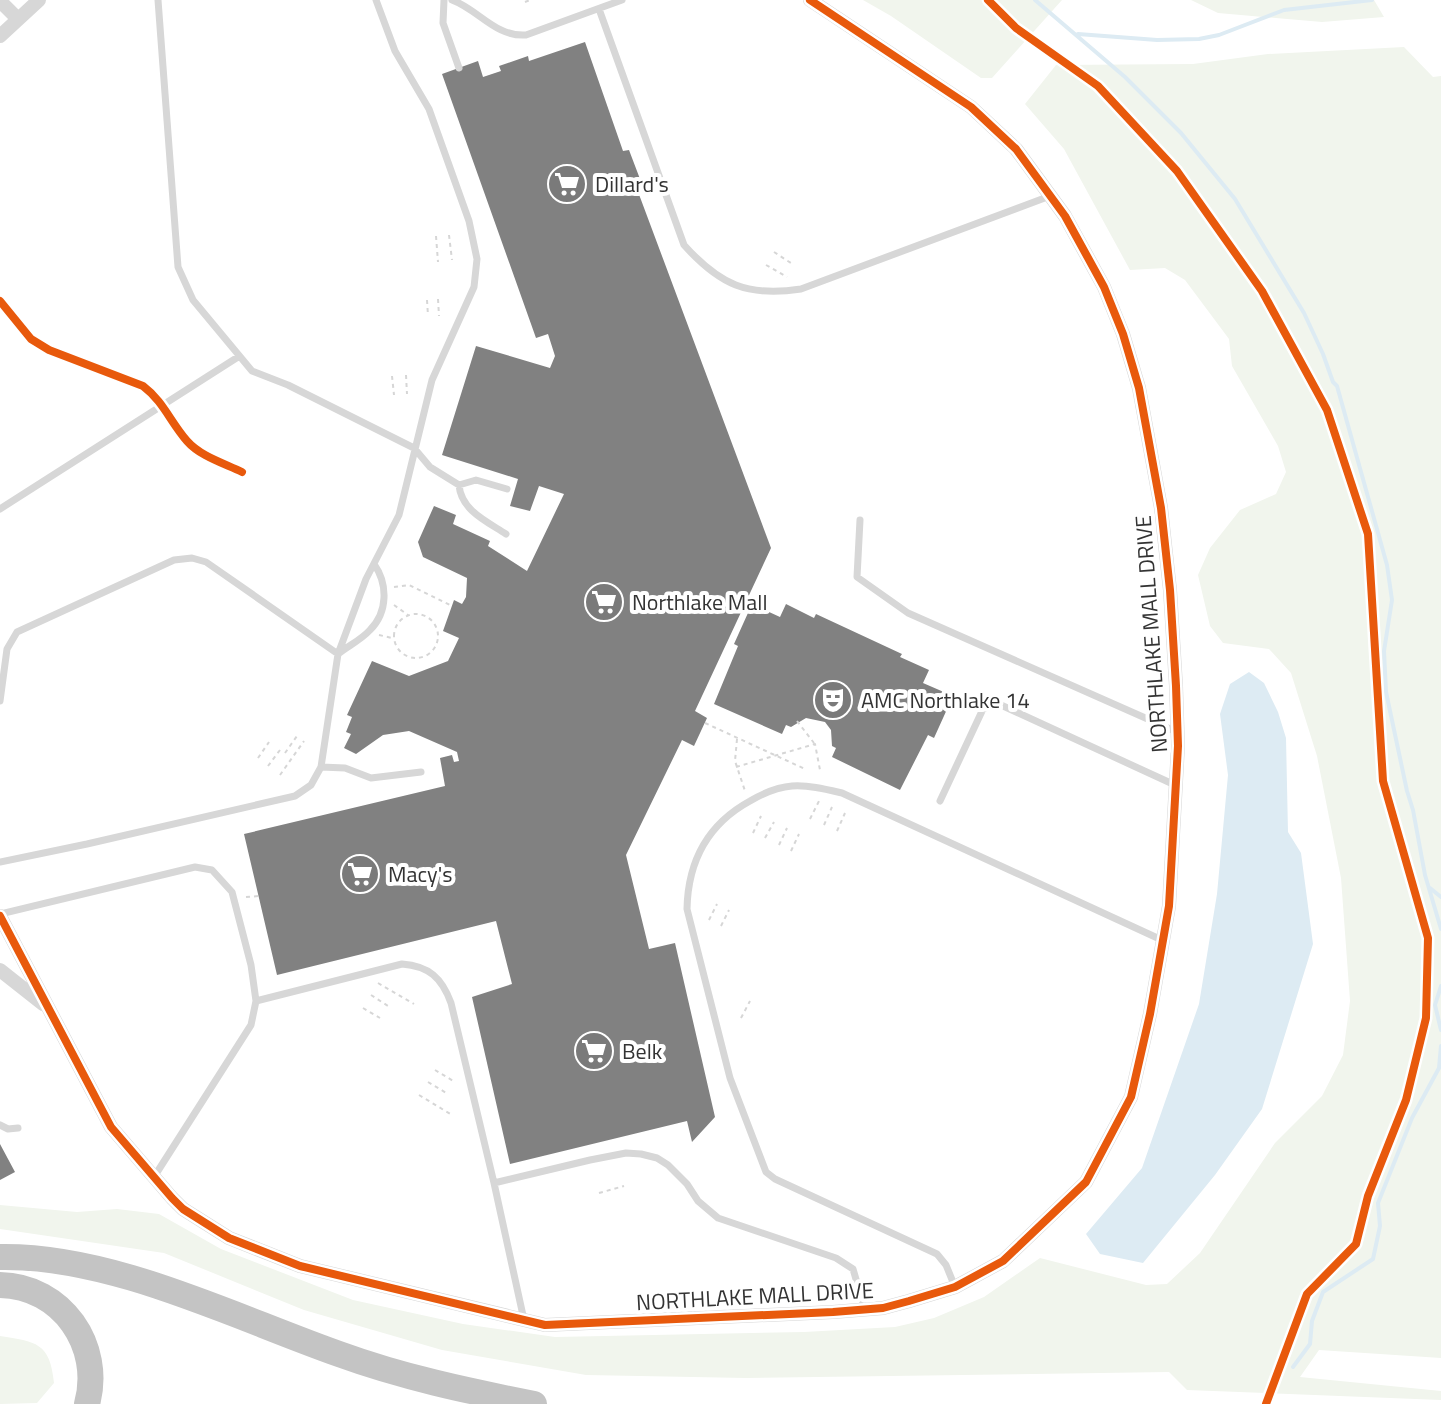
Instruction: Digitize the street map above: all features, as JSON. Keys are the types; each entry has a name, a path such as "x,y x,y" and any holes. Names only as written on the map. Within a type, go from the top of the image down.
{"highway":[{"path":"0,1257 65,1263 126,1277 374,1366 534,1404"},
{"path":"0,1285 35,1293 57,1306 74,1323 89,1356 91,1382 87,1404"}],"street":[{"path":"0,36 39,0"},
{"name":"NORTHLAKE MALL DRIVE","path":"0,915 111,1127 154,1177 183,1209 203,1223 229,1238 313,1269 545,1325 883,1308 955,1287 1003,1261 1086,1182 1131,1097 1169,906 1177,732 1170,590 1151,445 1139,388 1123,334 1104,287 1051,196 1016,149 971,107 810,0"},
{"path":"0,1 18,19"},
{"path":"0,970 49,1009"}],"lane":[{"path":"158,0 178,267 193,300 252,371 288,385 414,448 430,467 459,485 476,480 507,489"},
{"path":"0,862 295,796 311,785 321,767 338,654 374,564 399,515 432,380 474,287 477,259 469,221 429,109 395,51 376,0"},
{"path":"444,0 443,23 459,68"},
{"path":"452,0 511,36 526,35 622,0"},
{"path":"599,9 684,245 714,273 732,284 757,292 801,289 1051,196"},
{"path":"0,509 238,357"},
{"path":"459,485 465,504 506,534"},
{"path":"860,520 857,577 908,613 1177,732"},
{"path":"0,701 7,649 17,632 174,560 192,558 206,562 338,654"},
{"path":"338,654 370,630 384,604 381,574 374,564"},
{"path":"940,801 983,709 1001,705 1175,785"},
{"path":"321,767 345,768 371,778 421,772"},
{"path":"955,1287 946,1265 937,1254 775,1179 766,1172 730,1078 687,909 687,885 696,858 714,827 735,809 759,795 788,786 842,793 1164,941"},
{"path":"0,915 195,867 212,870 232,892 251,965 256,1001 251,1025 154,1177"},
{"path":"256,1001 402,964 423,966 445,987 494,1183 524,1320"},
{"path":"0,1125 8,1129 18,1128"},
{"path":"494,1183 626,1153 657,1158 678,1175 698,1201 718,1218 836,1258 853,1269 865,1310"}],"path":[{"path":"525,2 530,0"},
{"path":"449,235 452,260"},
{"path":"436,236 438,262"},
{"path":"774,252 794,265"},
{"path":"766,265 787,277"},
{"path":"438,299 439,316"},
{"path":"427,300 428,316"},
{"path":"406,375 407,394"},
{"path":"392,376 394,395"},
{"path":"393,588 409,585 452,606"},
{"path":"393,604 409,615 423,615 434,623 439,636 434,649 422,658 400,652 394,638 398,623 409,615"},
{"path":"377,635 394,638"},
{"path":"797,721 815,744 820,770"},
{"path":"705,723 805,769"},
{"path":"285,753 297,736"},
{"path":"738,738 736,767 745,791"},
{"path":"280,775 304,741"},
{"path":"258,758 269,742"},
{"path":"736,767 815,744"},
{"path":"268,766 280,750"},
{"path":"810,819 819,801"},
{"path":"824,825 832,807"},
{"path":"837,831 845,813"},
{"path":"753,833 761,816"},
{"path":"765,838 774,822"},
{"path":"779,845 787,828"},
{"path":"791,851 799,834"},
{"path":"246,897 259,896"},
{"path":"709,920 717,904"},
{"path":"721,926 729,910"},
{"path":"378,983 414,1004"},
{"path":"371,995 388,1006"},
{"path":"741,1018 750,1001"},
{"path":"363,1008 380,1018"},
{"path":"435,1070 455,1082"},
{"path":"428,1082 448,1094"},
{"path":"419,1095 452,1115"},
{"path":"599,1193 624,1186"}],"shaded area":[{"path":"863,0 1062,0 992,78 981,78"},
{"path":"1191,0 1374,0 1384,17 1322,22 1218,13"},
{"path":"1404,47 1433,77 1441,76 1441,1358 1319,1350 1300,1377 1441,1391 1441,1400 1187,1390 1169,1372 746,1378 586,1375 442,1350 304,1310 164,1253 0,1229 0,1205 77,1212 117,1209 159,1214 221,1249 353,1300 463,1324 555,1337 895,1327 934,1318 984,1297 1040,1258 1146,1285 1167,1284 1200,1253 1275,1143 1322,1096 1343,1055 1350,1001 1341,878 1317,756 1291,673 1269,649 1223,643 1210,626 1198,575 1210,548 1240,510 1276,494 1286,472 1278,446 1232,366 1229,339 1185,280 1165,268 1130,270 1064,149 1025,104 1056,65 1193,64 1268,54"},
{"path":"1249,672 1264,683 1286,738 1288,832 1301,853 1313,944 1262,1109 1215,1175 1143,1263 1100,1254 1086,1234 1142,1168 1199,1004 1217,894 1228,775 1220,714 1230,684"},
{"path":"0,1336 39,1346 49,1359 54,1383 37,1403 0,1404"}],"building":[{"name":"Northlake Mall","path":"585,42 623,151 629,150 640,179 634,181 771,548 695,711 707,718 694,746 682,740 626,855 649,949 675,943 715,1117 692,1142 687,1121 510,1164 472,997 512,984 496,921 277,975 244,834 445,786 440,758 452,755 454,762 459,761 457,752 409,731 383,735 356,754 344,748 351,734 346,732 352,717 347,715 372,661 409,676 448,661 459,638 443,631 454,600 462,604 466,597 467,578 423,557 418,542 434,506 456,515 453,524 490,541 488,546 527,571 564,494 539,486 530,511 510,506 518,479 442,455 476,346 550,368 555,356 548,334 536,338 442,74 478,61 483,77 501,71 499,66 528,56 529,61"},
{"name":"AMC Northlake 14","path":"752,604 780,617 786,604 814,618 816,614 929,670 923,683 953,696 934,738 928,735 900,790 832,757 836,748 832,746 831,730 825,722 806,718 791,727 786,725 782,734 714,704 738,646 734,644"},
{"path":"0,1144 15,1172 0,1180"}],"waterway":[{"path":"1035,0 1125,77 1181,133 1235,199 1304,313 1337,386 1387,565 1392,600 1384,651 1386,692 1425,875 1441,929"},
{"path":"1078,34 1157,40 1199,39 1219,35 1284,10 1372,0"},
{"path":"1430,888 1441,897"},
{"path":"1441,986 1435,1005 1441,1030"},
{"path":"1293,1367 1310,1344 1312,1321 1323,1292 1373,1259 1380,1226 1378,1203 1412,1118 1439,1068 1441,1046"}],"cycle path":[{"path":"0,916 111,1127 183,1209 229,1238 300,1266 545,1325 883,1308 955,1287 1003,1261 1086,1182 1131,1097 1150,1014 1169,906 1178,746 1176,686 1161,508 1139,388 1123,334 1104,287 1065,216 1016,149 971,107 810,0"},
{"path":"988,0 1016,28 1098,86 1177,171 1262,291 1327,410 1368,534 1383,781 1428,938 1426,1018 1406,1100 1368,1196 1356,1244 1307,1294 1266,1404"},
{"path":"0,301 31,339 49,350 143,386 156,398 192,446 242,472"}],"place":[{"name":"Dillard's","path":"567,184"},
{"name":"Northlake Mall","path":"604,602"},
{"name":"AMC Northlake 14","path":"833,700"},
{"name":"Macy's","path":"360,874"},
{"name":"Belk","path":"594,1051"}]}
